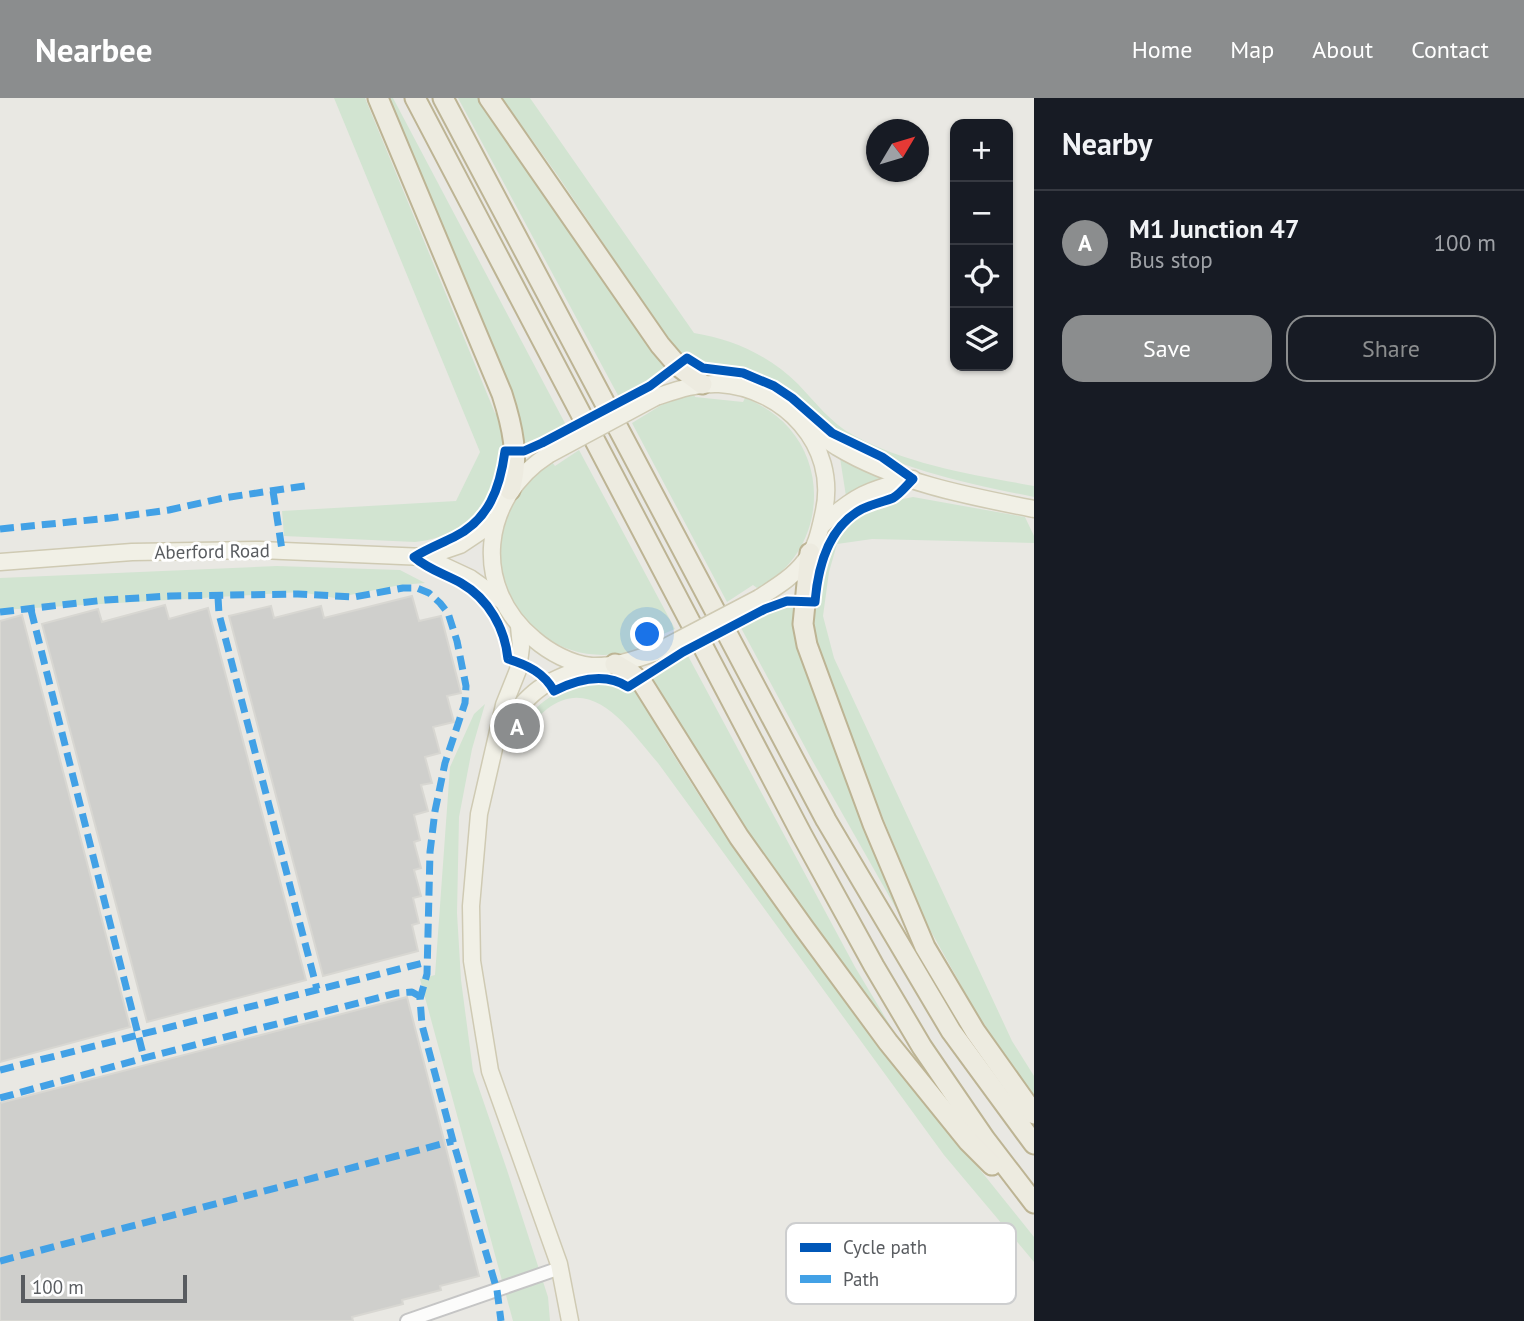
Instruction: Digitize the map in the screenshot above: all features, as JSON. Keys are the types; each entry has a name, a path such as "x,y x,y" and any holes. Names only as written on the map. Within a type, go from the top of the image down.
{"highway":[{"path":"378,98 502,394 514,437 513,480 510,490"},
{"path":"415,98 802,835 874,966 922,1047 1034,1205"},
{"path":"443,98 827,820 951,1031 1034,1144"},
{"path":"489,98 660,345 678,366 702,384"},
{"path":"810,553 803,624 807,645 873,824 925,947 975,1031 1034,1114"},
{"path":"615,664 643,684 739,837 888,1042 968,1141 1034,1205"}],"main road":[{"path":"590,666 545,648 519,626 501,600 493,549 496,521 510,490 521,475 548,455 656,397 702,384 720,384 750,390 781,404 840,449 869,463 913,479 987,500 1034,509"},
{"path":"497,735 536,690 559,676 590,666 615,664 654,653 759,598 783,583 806,561 816,543 826,500 824,474 818,451 802,422"},
{"path":"820,526 846,505 876,488 913,479"},
{"name":"Aberford Road","path":"0,562 132,552 260,550 425,557 460,545 496,521"},
{"name":"Aberford Road","path":"425,557 470,578 501,600"},
{"path":"519,626 519,662 504,705 478,814 471,906 472,961 490,1071 560,1268 570,1321"}],"lane":[{"path":"407,1321 560,1268"}],"green space":[{"path":"334,98 365,98 495,413 500,415 506,446 501,446 493,483 477,512 451,532 415,542 284,536 282,511 456,501 480,452"},
{"path":"382,98 393,98 567,427 522,449"},
{"path":"458,98 484,98 672,367 657,379 620,399"},
{"path":"502,98 530,98 694,333 737,344 763,357 787,374 838,425 853,435 896,454 942,468 1034,486 1034,497 959,481 885,457 840,435 787,392 763,378 750,372 702,364 687,354 681,358"},
{"path":"694,394 695,397 743,402 745,398 769,410 789,428 803,448 811,470 814,493 812,516 805,538 794,558 777,575 757,588 753,585 727,602 632,423 668,401"},
{"path":"579,450 675,629 649,640 651,645 605,655 566,648 534,628 512,599 500,564 502,527 519,492 552,462 555,466"},
{"path":"840,458 901,477 846,496"},
{"path":"913,497 1025,517 1034,536 1034,543 872,539 837,544 829,572 823,616 834,658 1012,1041 1034,1076 1034,1097 976,1012 924,919 815,650 810,605 818,605 825,561 832,544 854,518 870,509"},
{"path":"277,566 400,570 425,583 400,585 335,598 300,592 0,610 0,578"},
{"path":"784,604 796,605 940,986 812,760 740,626"},
{"path":"687,654 855,967 897,1037 894,1039 775,875 645,677"},
{"path":"588,682 615,683 628,691 635,686 664,740 714,819 804,944 887,1054 1034,1237 1034,1262 1016,1241 1016,1223 1001,1223 944,1155 658,763 623,723 596,702 580,698 564,700 542,713 515,745 511,735 518,717 525,720 558,692"},
{"path":"485,704 472,749 459,817 457,913 461,980 473,1071 548,1297 550,1321 513,1321 420,979 435,975 450,767 474,714"}],"building":[{"path":"412,596 419,621 441,616 461,693 447,696 454,722 433,727 440,753 425,757 432,783 421,785 428,811 414,815 420,840 414,842 421,868 414,870 421,896 413,898 419,923 412,925 418,951 323,976 229,616 271,606 274,618 321,606 324,618"},
{"path":"165,605 169,619 208,608 306,980 147,1022 42,624 98,609 102,622"},
{"path":"22,615 130,1027 0,1062 0,621"},
{"path":"407,997 479,1276 402,1300 403,1304 352,1317 353,1321 0,1321 0,1103"}],"marked path":[{"path":"0,529 169,510 223,498 311,485"},
{"path":"273,491 282,550"},
{"path":"0,612 105,600 170,596 298,594 354,597 417,588 429,593 448,613 466,686 465,703 445,763 435,811 430,852 427,974 420,999 422,1025 497,1290 501,1321"},
{"path":"218,597 219,614 317,989"},
{"path":"31,610 144,1058"},
{"path":"0,1070 427,962"},
{"path":"0,1098 397,993 412,992 421,997"},
{"path":"0,1261 453,1141"}],"cycle path":[{"path":"687,358 703,368 743,373 774,386 832,433 882,457 913,479 893,498 862,509 841,526 822,561 815,602 787,601 765,609 683,652 628,687 610,680 591,679 554,691 535,670 508,659 499,626 480,597 461,583 431,569 414,557 454,537 476,522 491,502 496,490 505,451 524,451 542,443 650,386 687,358"}],"place":[{"name":"M1 Junction 47","path":"517,726"}]}
